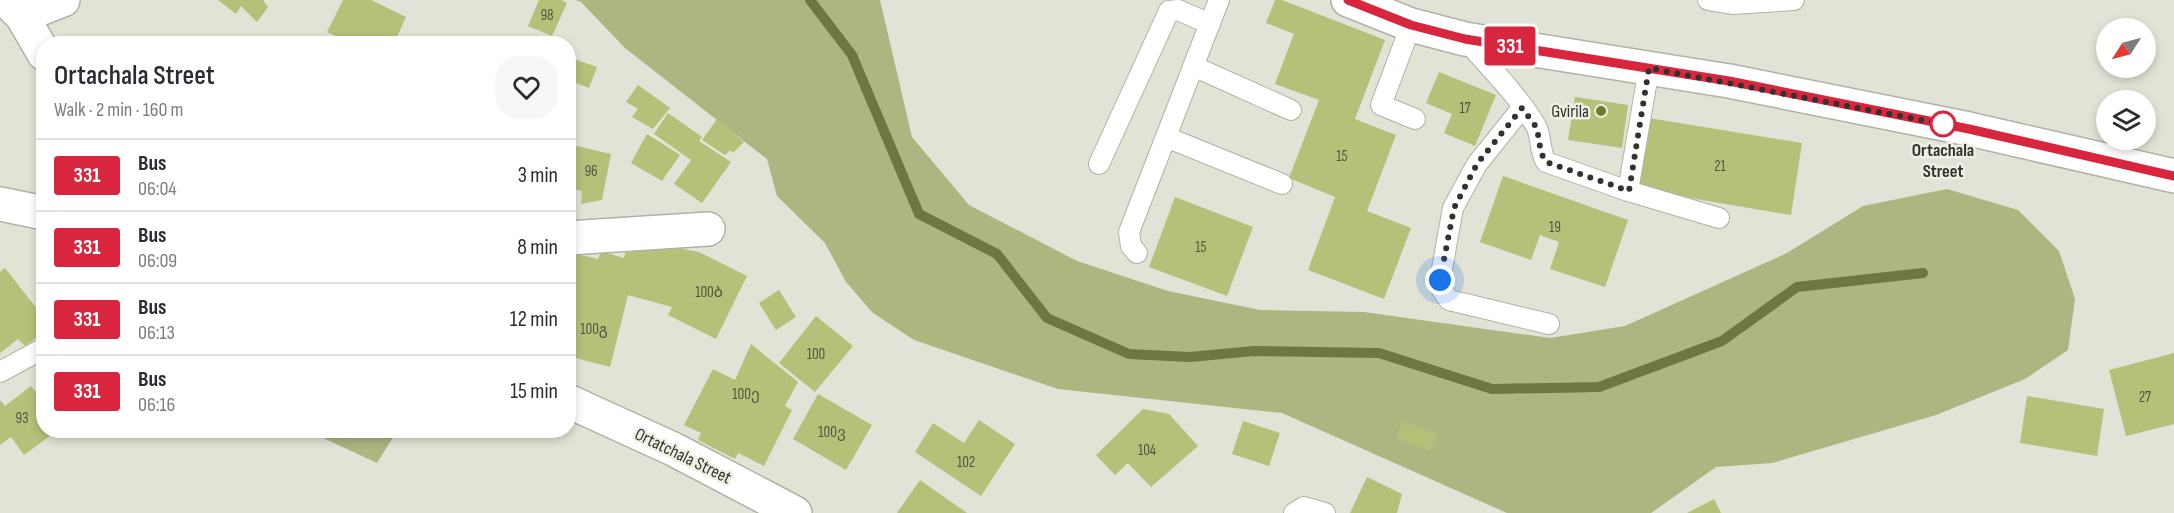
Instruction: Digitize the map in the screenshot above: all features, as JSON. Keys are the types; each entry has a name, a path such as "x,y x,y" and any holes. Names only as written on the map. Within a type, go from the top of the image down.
{"street":[{"path":"36,39 18,5 63,0"},
{"path":"1348,0 1411,25 1465,39 1729,81 1969,129 2174,176"},
{"path":"0,204 36,211"},
{"path":"576,237 708,229"},
{"name":"Ortatchala Street","path":"576,405 673,449 795,513"}],"lane":[{"path":"1137,254 1131,246 1129,232 1219,0"},
{"path":"1708,0 1732,4 1794,0"},
{"path":"1099,164 1169,11 1178,10 1210,24"},
{"path":"1411,25 1381,105 1415,119"},
{"path":"1465,39 1537,128 1541,153 1546,162 1629,191 1719,218"},
{"path":"1193,66 1291,110"},
{"path":"1629,191 1649,68"},
{"path":"1522,108 1477,164 1454,208 1440,280 1442,290 1449,300 1549,324"},
{"path":"1166,137 1281,184"},
{"path":"0,372 36,352"},
{"path":"1294,513 1305,507 1325,513"}],"green space":[{"path":"575,0 880,0 912,137 969,205 1077,261 1168,291 1260,310 1364,312 1550,338 1625,326 1787,253 1863,206 1947,189 2018,210 2059,251 2075,299 2068,350 2025,379 1936,415 1772,463 1716,467 1651,513 1507,513 1282,413 1058,389 914,340 873,313 846,282 825,243 777,196 767,159 625,48 581,2"},
{"path":"323,438 393,438 377,463"}],"building":[{"path":"218,0 263,0 268,7 257,22 241,6 236,14"},
{"path":"343,0 371,0 406,17 398,36 335,36 327,32"},
{"path":"539,0 561,0 567,3 552,36 528,26"},
{"path":"1275,0 1282,0 1385,40 1355,119 1396,135 1367,211 1411,228 1384,299 1308,270 1335,197 1289,178 1319,100 1275,84 1294,34 1266,23"},
{"path":"576,60 597,67 589,88 576,83"},
{"path":"1439,72 1496,95 1475,146 1444,133 1452,114 1426,103"},
{"path":"638,85 670,108 653,129 632,117 638,109 626,102"},
{"path":"1575,97 1628,105 1622,148 1568,140"},
{"path":"668,113 702,137 699,141 731,162 702,203 674,184 691,160 654,134"},
{"path":"1649,118 1802,143 1791,215 1637,189"},
{"path":"717,119 744,142 733,153 730,150 725,155 702,140"},
{"path":"647,134 680,155 662,181 631,163"},
{"path":"576,146 611,154 602,200 581,204 582,191 576,190"},
{"path":"1503,176 1628,220 1605,287 1550,269 1559,242 1540,235 1531,260 1480,242"},
{"path":"1175,197 1253,227 1227,296 1149,267"},
{"path":"629,239 699,252 747,276 716,339 668,315 672,307 628,295 610,367 576,358 576,254 598,259 601,251 624,258"},
{"path":"5,268 36,308 36,338 25,346 18,339 0,353 0,272"},
{"path":"779,290 796,317 776,330 759,303"},
{"path":"816,316 853,346 815,392 779,363"},
{"path":"751,344 798,382 785,406 792,410 764,466 738,453 735,459 698,440 701,433 684,425 713,369 735,380"},
{"path":"2174,353 2174,424 2126,436 2109,370"},
{"path":"31,386 36,392 36,438 47,438 24,455 11,437 0,445 0,400 5,406"},
{"path":"818,394 872,425 846,470 793,439"},
{"path":"2027,396 2104,409 2097,456 2020,443"},
{"path":"1143,409 1169,414 1198,446 1151,487 1128,463 1115,475 1096,455"},
{"path":"979,420 1015,444 981,496 915,452 933,423 964,443"},
{"path":"1243,421 1280,433 1269,466 1232,454"},
{"path":"1403,421 1437,434 1430,451 1396,438"},
{"path":"1367,477 1402,494 1397,513 1350,513"},
{"path":"920,480 967,513 897,513"},
{"path":"1714,499 1721,513 1687,513"}],"waterway":[{"path":"810,0 852,55 919,214 997,254 1047,318 1129,354 1190,357 1254,351 1379,353 1492,389 1599,387 1722,341 1797,287 1923,273"}],"bus line":[{"name":"331","path":"1348,0 1411,25 1465,39 1729,81 1969,129 2174,176"}],"place":[{"name":"Gvirila","path":"1601,111"},
{"name":"Ortachala Street","path":"1943,124"}],"route":[{"path":"1440,280 1454,208 1477,164 1522,108 1537,128 1541,153 1546,162 1629,191 1649,68 1729,81 1947,125 1943,124"}]}
